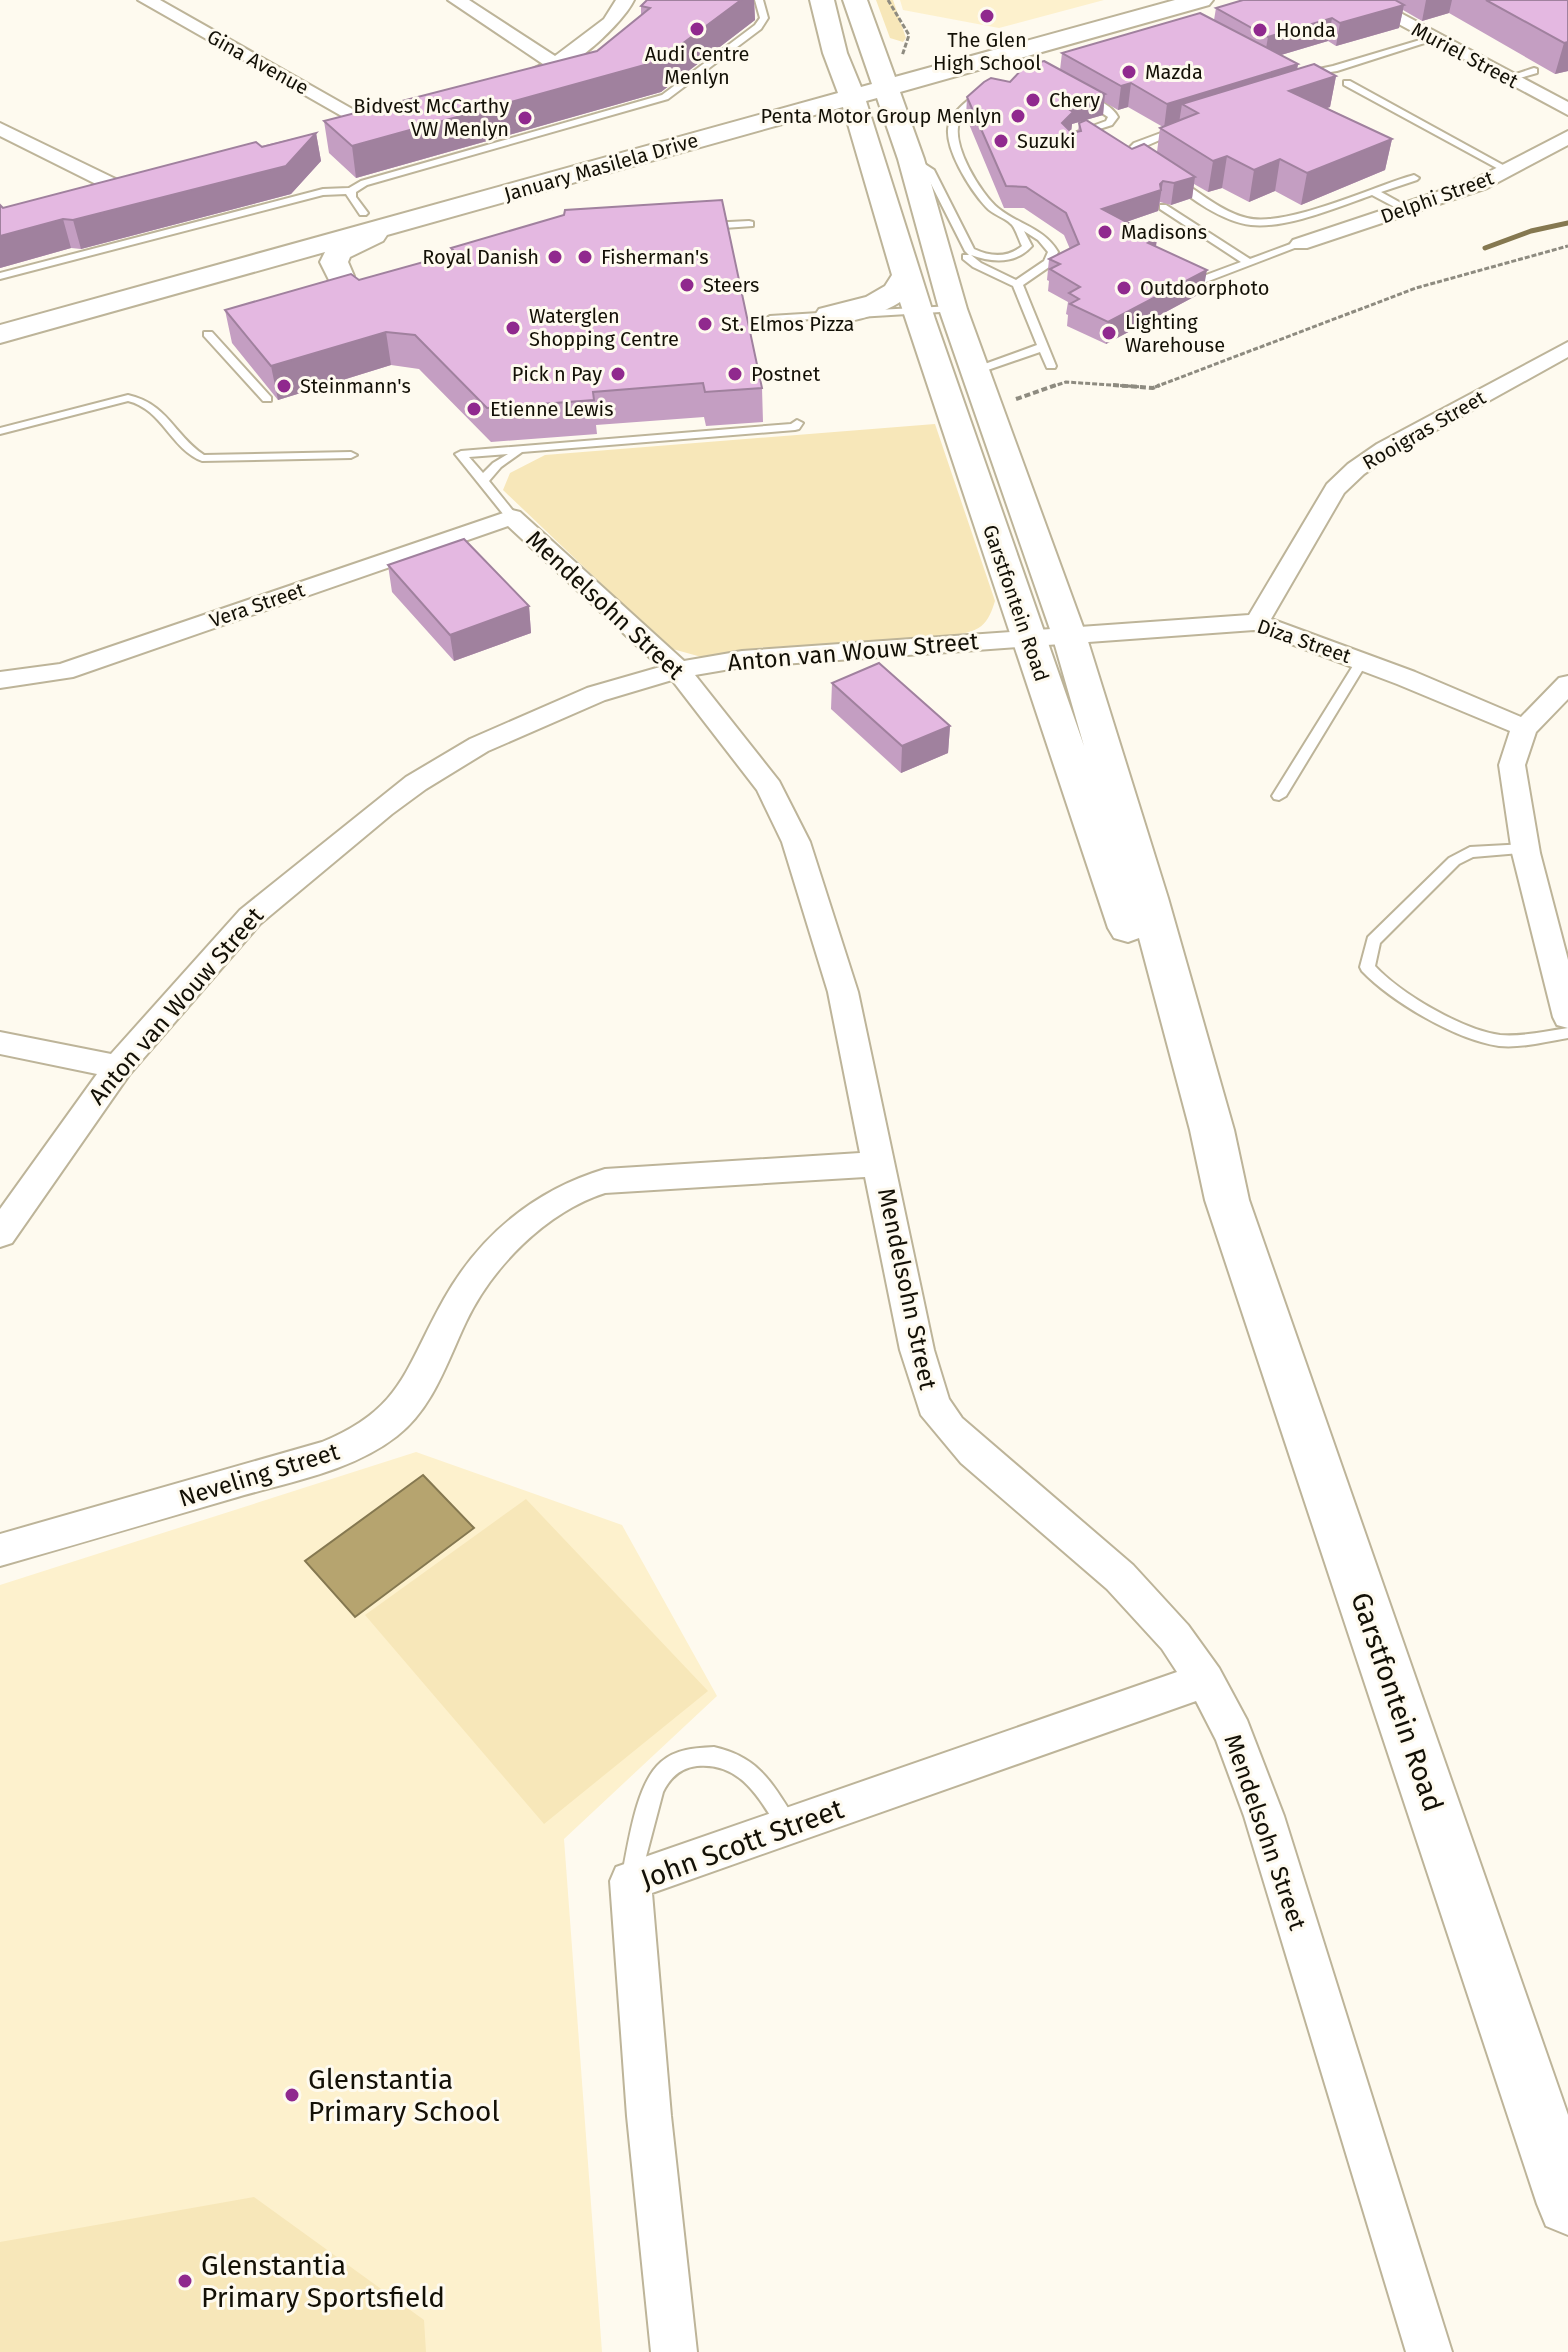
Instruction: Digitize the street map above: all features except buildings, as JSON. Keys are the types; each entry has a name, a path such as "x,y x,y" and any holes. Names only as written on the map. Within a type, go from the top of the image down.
{"main road":[{"name":"Garstfontein Road","path":"822,0 835,53 908,272 918,311 1028,638 1206,1156 1227,1200"},
{"name":"January Masilela Drive","path":"884,79 972,46 1143,0"},
{"name":"January Masilela Drive","path":"0,317 229,261 309,248 541,185 884,79 1201,0"},
{"path":"857,7 876,21 883,37 900,50"},
{"name":"Garstfontein Road","path":"857,7 911,159 953,309 1069,635 1148,898 1212,1130 1227,1200 1568,2204"},
{"path":"941,47 972,46"},
{"path":"816,72 835,53"},
{"name":"January Masilela Drive","path":"0,334 229,261 357,202 722,111 849,89"},
{"path":"357,202 382,216 497,187 541,185"},
{"path":"345,279 334,262 342,248 416,219"},
{"path":"229,261 290,263 345,279"},
{"path":"829,315 876,303 895,294 903,287 908,272"},
{"path":"874,313 904,329 935,359"}],"street":[{"name":"Gina Avenue","path":"147,0 375,121 339,131"},
{"path":"457,0 555,64"},
{"path":"503,86 539,74 555,64 614,20 625,0"},
{"name":"Muriel Street","path":"1364,1 1568,109"},
{"path":"0,129 127,186 90,196"},
{"name":"Delphi Street","path":"1300,244 1407,210 1507,170 1568,137"},
{"name":"Rooigras Street","path":"1257,622 1335,489 1356,469 1385,449 1568,348"},
{"name":"Mendelsohn Street","path":"512,517 678,670 756,769 791,828 843,992 928,1393 938,1414 974,1452 1120,1577 1175,1637 1205,1680 1233,1733 1264,1816 1429,2352"},
{"name":"Vera Street","path":"0,680 64,671 512,517"},
{"name":"Diza Street","path":"1069,635 1257,622 1525,728"},
{"name":"Anton van Wouw Street","path":"0,1234 118,1067 261,907 416,783 479,745 619,686 678,670 792,654 1069,635"},
{"path":"1568,684 1525,728 1517,743 1512,765 1526,849 1568,1017"},
{"path":"0,1043 118,1067"},
{"name":"Neveling Street","path":"0,1550 324,1457 364,1439 390,1420 410,1399 456,1308 483,1268 533,1220 566,1196 588,1185 605,1181 879,1164"},
{"name":"John Scott Street","path":"674,2352 649,2116 630,1881 1205,1680"}],"lane":[{"path":"0,276 323,192 357,202 376,179 665,97 758,27 764,18 759,0"},
{"path":"1286,73 1334,69 1433,39"},
{"path":"1509,78 1534,71"},
{"path":"1347,83 1507,170"},
{"path":"988,91 970,103 954,123 954,143 987,202 1043,239 1053,252 1048,263 1017,284"},
{"path":"1068,144 1078,135 1109,123 1113,117 1112,113 1076,93"},
{"path":"1153,166 1135,154 1137,145 1186,127"},
{"path":"911,159 929,170 967,248 967,258 1017,284 1051,366"},
{"path":"1165,174 1238,219 1253,223 1275,222 1414,178"},
{"path":"1371,191 1407,210"},
{"path":"1163,207 1249,263"},
{"path":"967,248 988,258 1019,253 1027,246 1027,241 1014,222"},
{"path":"701,227 749,224"},
{"path":"1202,280 1300,244"},
{"path":"309,248 345,279"},
{"path":"770,319 953,309"},
{"path":"208,334 267,399"},
{"path":"975,371 1043,347"},
{"path":"0,431 128,398 148,403 192,452 202,458 351,455"},
{"path":"482,481 497,465 526,449 788,428 795,427 797,423"},
{"name":"Mendelsohn Street","path":"512,517 461,454 526,449"},
{"path":"1279,796 1362,661"},
{"path":"1526,849 1470,852 1454,861 1373,941 1367,967 1376,979 1388,986 1489,1038 1522,1041 1568,1033"},
{"path":"630,1881 655,1790 662,1775 683,1760 720,1756 744,1766 788,1826"}],"path":[{"path":"888,0 909,35 900,50"},
{"path":"990,407 1066,382 1153,388 1416,288 1568,246"}],"shaded area":[{"path":"876,0 893,0 906,38 903,42 890,38"},
{"name":"The Glen High School","path":"900,0 1104,0 999,28 903,10"},
{"path":"935,424 995,601 984,624 947,637 757,648 705,658 669,648 503,490 510,473 545,455"},
{"name":"Glenstantia Primary School","path":"416,1452 622,1525 717,1696 564,1839 602,2352 0,2352 0,1585"},
{"path":"423,1475 474,1528 355,1617 305,1561"},
{"path":"526,1499 708,1691 544,1824 365,1615"},
{"name":"Glenstantia Primary Sportsfield","path":"254,2197 424,2320 426,2352 0,2352 0,2242"}],"waterway":[{"path":"1485,248 1531,231 1568,223"}],"place":[{"name":"The Glen High School","path":"987,16"},
{"name":"Audi Centre Menlyn","path":"697,29"},
{"name":"Honda","path":"1260,30"},
{"name":"Mazda","path":"1129,72"},
{"name":"Chery","path":"1033,100"},
{"name":"Penta Motor Group Menlyn","path":"1018,116"},
{"name":"Bidvest McCarthy VW Menlyn","path":"525,118"},
{"name":"Suzuki","path":"1001,141"},
{"name":"Madisons","path":"1105,232"},
{"name":"Royal Danish","path":"555,257"},
{"name":"Fisherman's","path":"585,257"},
{"name":"Steers","path":"687,285"},
{"name":"Outdoorphoto","path":"1124,288"},
{"name":"St. Elmos Pizza","path":"705,324"},
{"name":"Waterglen Shopping Centre","path":"513,328"},
{"name":"Lighting Warehouse","path":"1109,333"},
{"name":"Pick n Pay","path":"618,374"},
{"name":"Postnet","path":"735,374"},
{"name":"Steinmann's","path":"284,386"},
{"name":"Etienne Lewis","path":"474,409"},
{"name":"Glenstantia Primary School","path":"292,2095"},
{"name":"Glenstantia Primary Sportsfield","path":"185,2281"}]}
